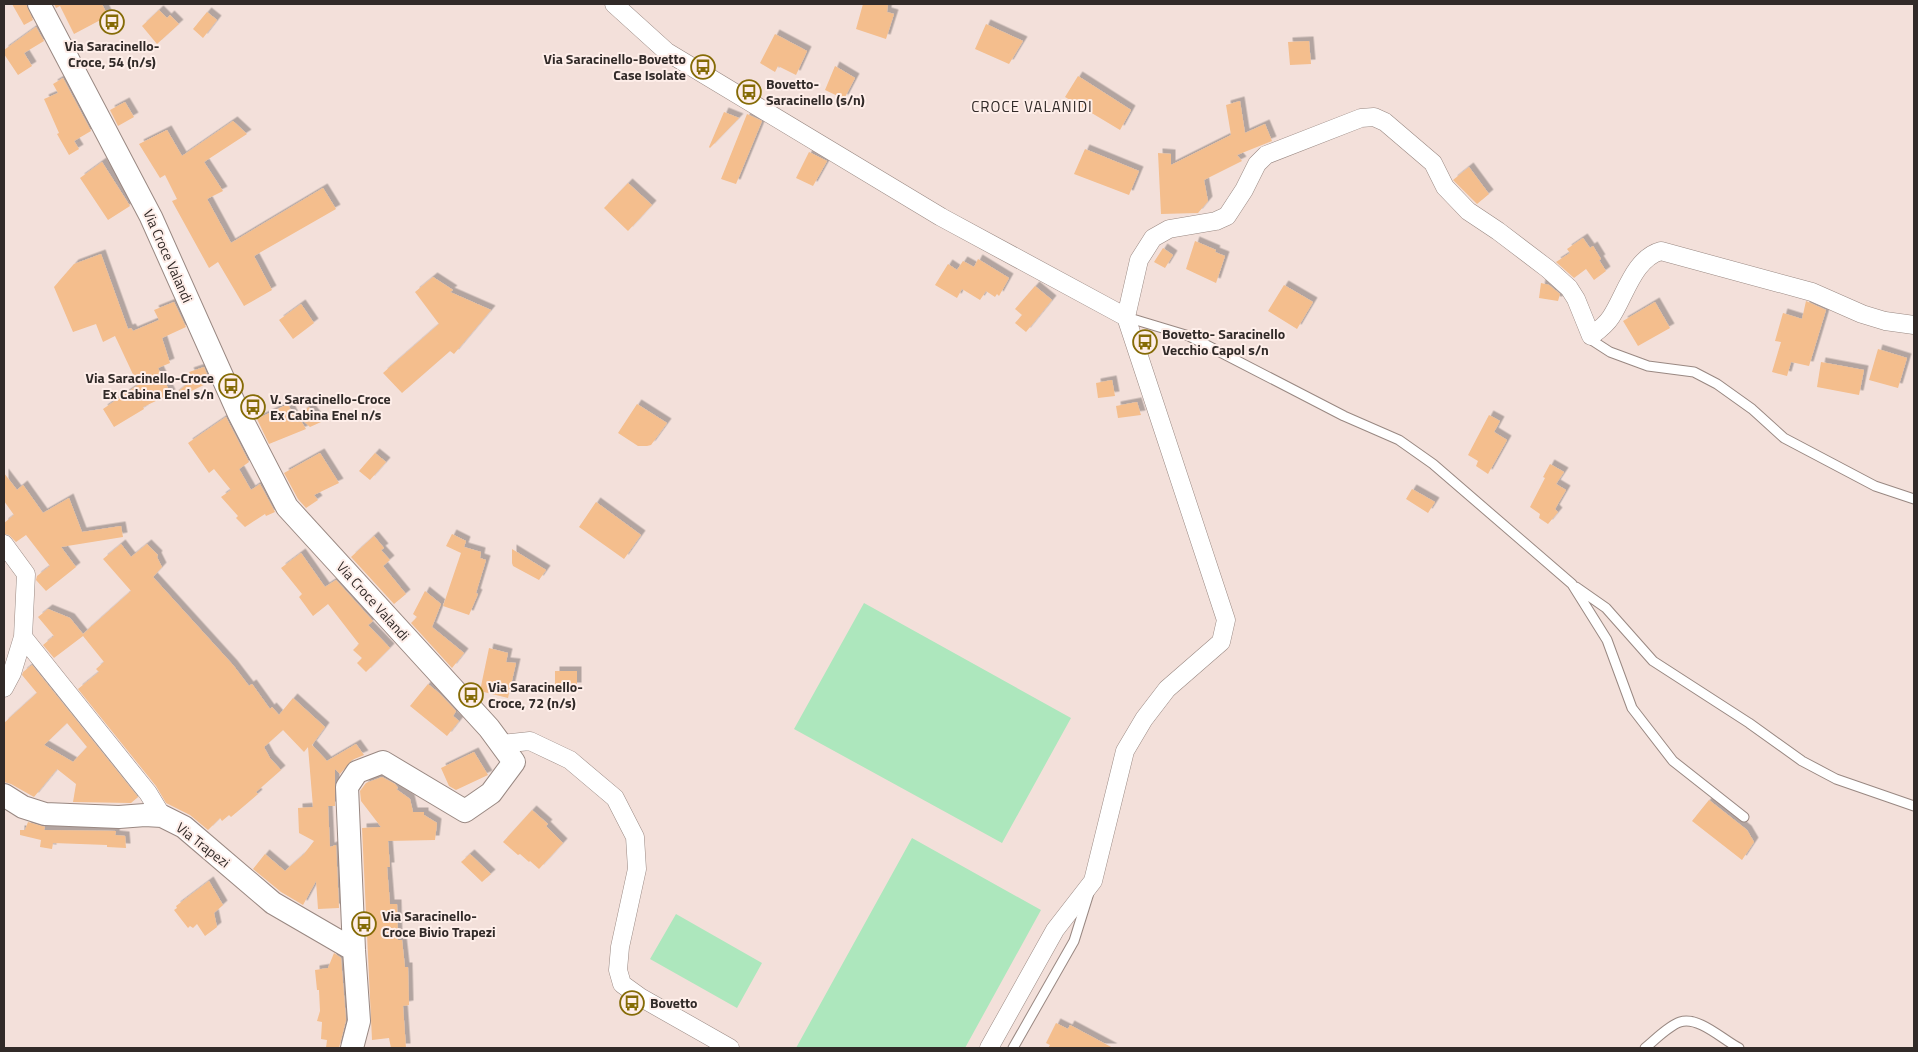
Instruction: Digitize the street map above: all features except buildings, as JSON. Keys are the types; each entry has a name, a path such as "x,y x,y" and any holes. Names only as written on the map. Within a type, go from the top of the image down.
{"street":[{"name":"Via Croce Valandi","path":"39,4 151,217 239,414 288,507 489,728 514,762 491,793 465,811 383,762 357,772 347,787 359,1021 352,1048"},
{"path":"614,4 667,52 941,217 1126,317"},
{"path":"989,1048 1055,930 1093,881 1125,751 1144,719 1167,689 1221,642 1226,620 1126,317 1139,260 1153,238 1169,230 1216,221 1227,216 1244,190 1257,164 1266,155 1360,118 1374,117 1385,122 1433,163 1445,187 1468,211 1520,247 1569,288 1576,299 1591,336 1611,318 1637,270 1654,253 1661,251 1812,292 1885,322 1914,325"},
{"path":"4,544 26,574 23,637 12,673 4,688"},
{"path":"23,637 148,793 162,816"},
{"path":"500,744 530,741 570,760 614,798 635,837 637,869 620,947 618,970 622,984 640,997 730,1048"},
{"name":"Via Trapezi","path":"4,795 24,807 45,814 119,817 162,816 184,827 273,903 354,950"}],"lane":[{"path":"1126,317 1189,336 1344,416 1399,440 1433,464 1572,584 1606,608 1653,661 1750,723 1802,761 1836,779 1914,806"},
{"path":"1591,336 1593,341 1610,352 1648,366 1694,372 1717,384 1752,409 1784,438 1875,486 1914,499"},
{"path":"1572,584 1607,640 1632,708 1673,761 1744,817"},
{"path":"1013,1048 1074,941 1093,881"},
{"path":"1645,1048 1679,1022 1692,1021 1715,1032 1739,1048"}],"green space":[{"path":"864,603 1071,718 1002,843 794,729"},
{"path":"912,838 1041,910 965,1048 796,1048"},
{"path":"676,914 762,963 737,1008 650,959"}],"place":[{"name":"Via Saracinello- Croce, 54 (n/s)","path":"112,22"},
{"name":"Via Saracinello-Bovetto Case Isolate","path":"703,67"},
{"name":"Bovetto- Saracinello (s/n)","path":"749,92"},
{"name":"Bovetto- Saracinello Vecchio Capol s/n","path":"1145,342"},
{"name":"Via Saracinello-Croce Ex Cabina Enel s/n","path":"231,386"},
{"name":"V. Saracinello-Croce Ex Cabina Enel n/s","path":"253,407"},
{"name":"Via Saracinello- Croce, 72 (n/s)","path":"471,695"},
{"name":"Via Saracinello- Croce Bivio Trapezi","path":"364,924"},
{"name":"Bovetto","path":"632,1003"}],"district":[{"name":"CROCE VALANIDI","path":"1032,107"}]}
